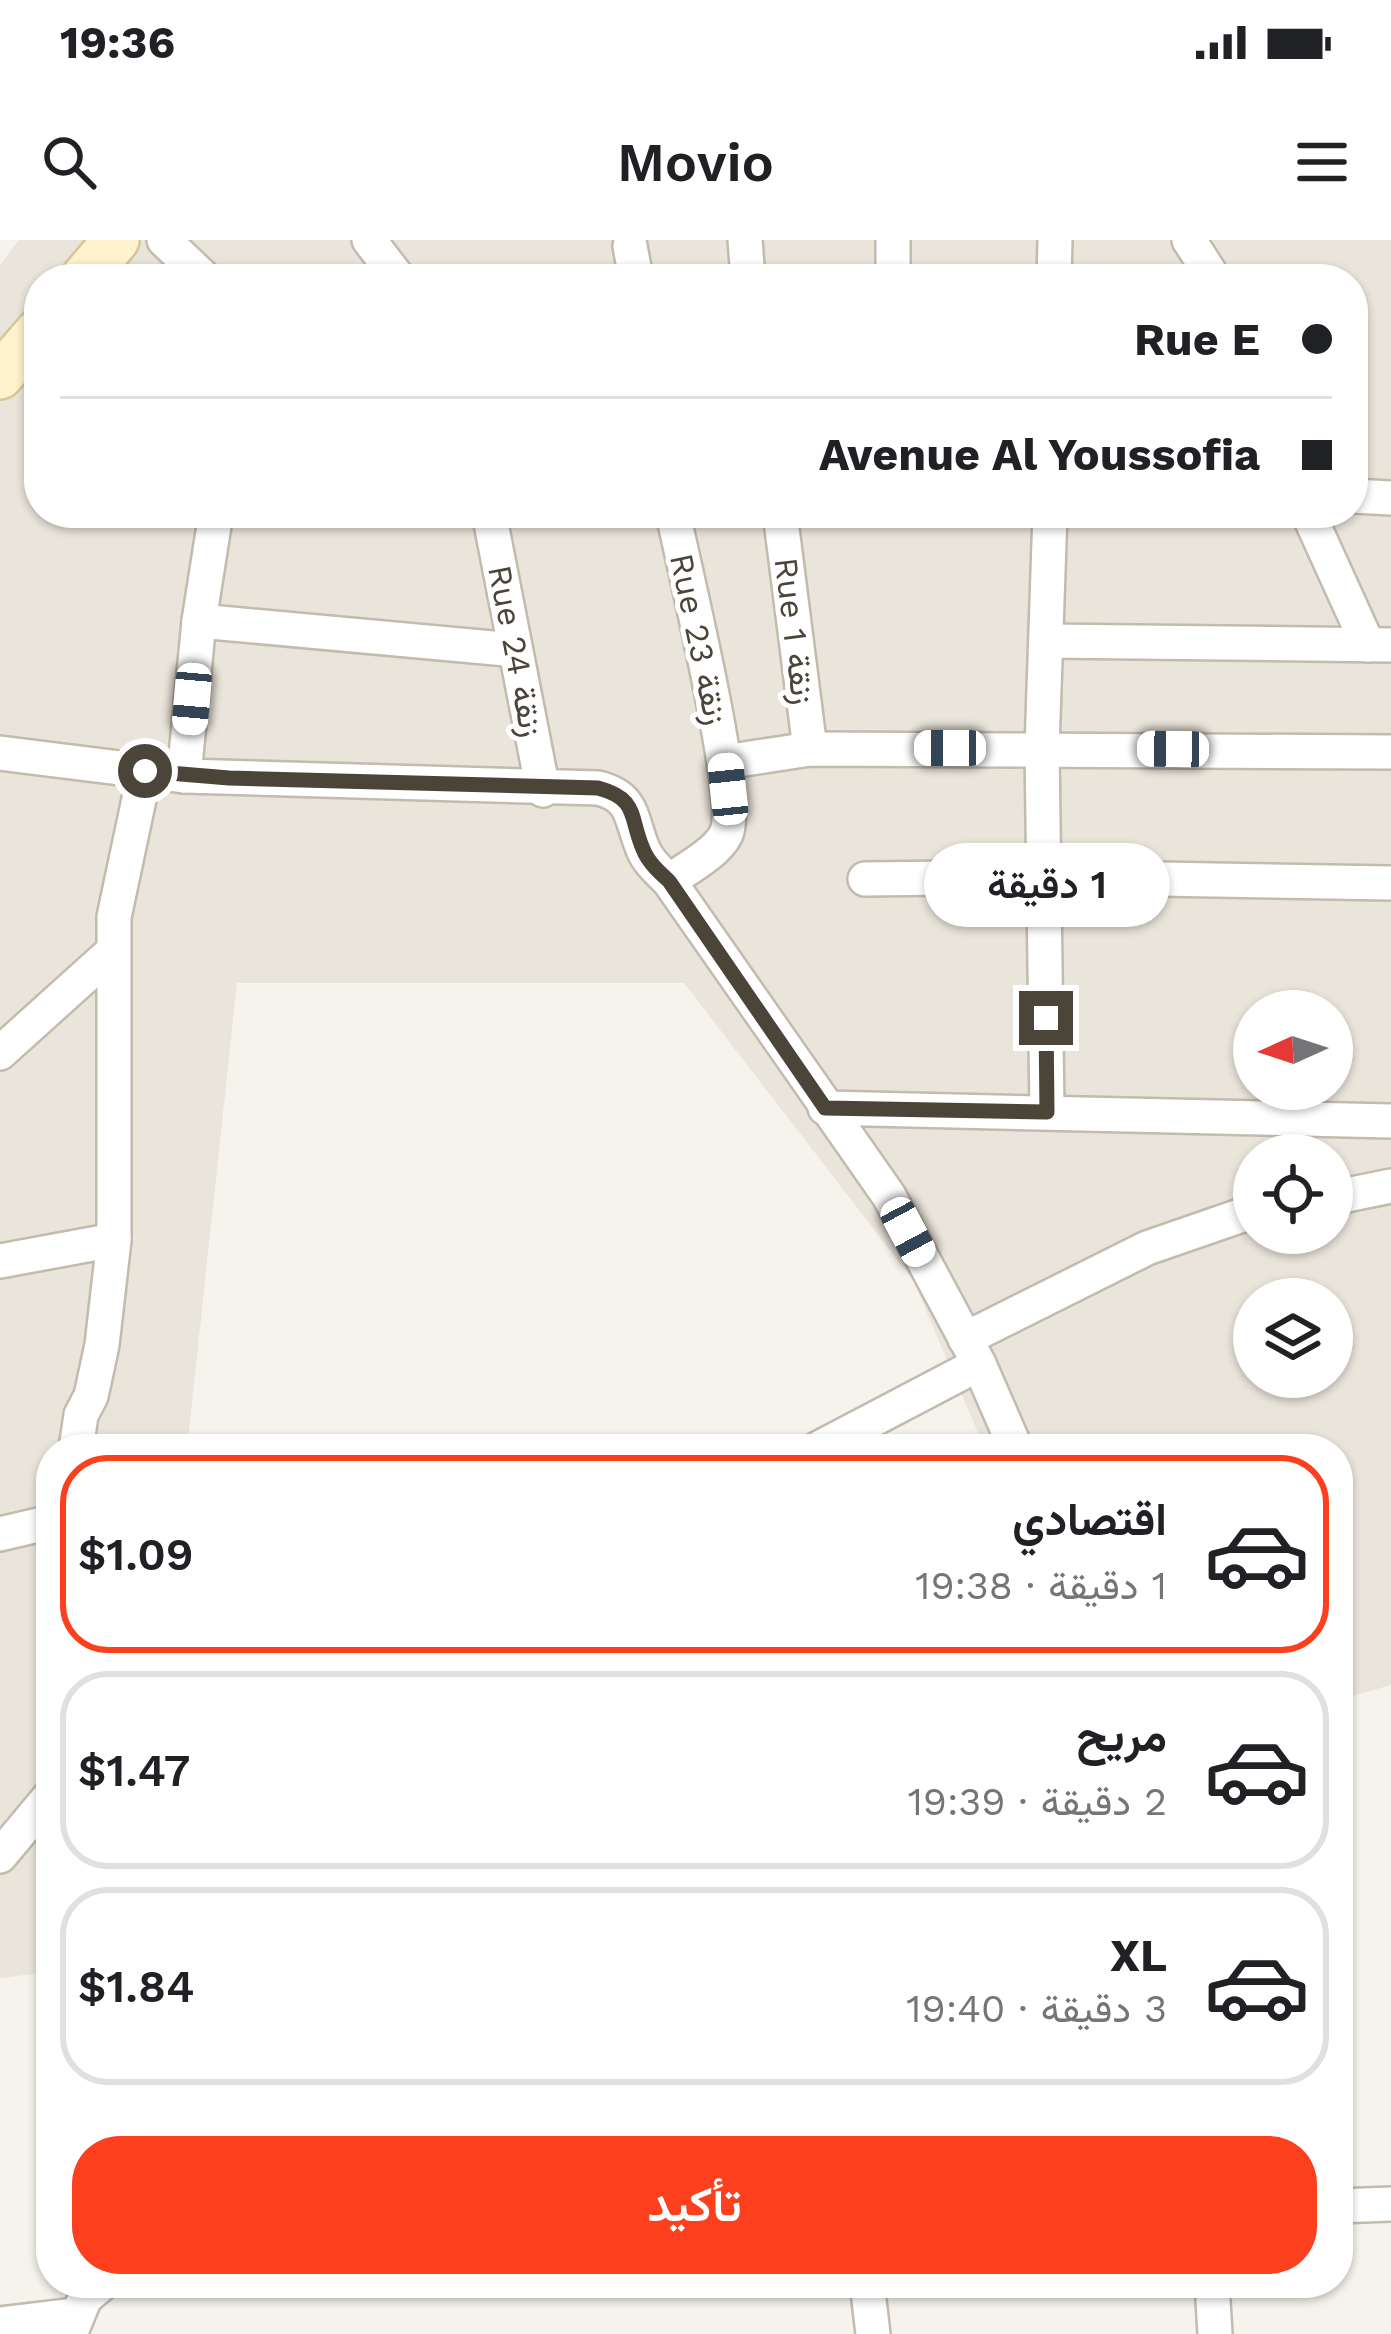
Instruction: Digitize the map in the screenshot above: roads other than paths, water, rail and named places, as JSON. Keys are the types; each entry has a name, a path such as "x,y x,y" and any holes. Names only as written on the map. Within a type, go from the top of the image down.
{"street":[{"path":"96,264 116,240"},
{"path":"164,240 189,264"},
{"path":"369,240 387,264"},
{"path":"0,376 24,353"},
{"path":"184,776 214,528"},
{"name":"Rue 24 زنقة","path":"491,528 543,790"},
{"name":"Rue 23 زنقة","path":"669,881 725,837 730,816 725,763 676,528"},
{"name":"Rue 1 زنقة","path":"782,528 810,748"},
{"path":"1047,1112 1042,748 1050,528"},
{"path":"1047,641 1380,645 1316,528"},
{"path":"199,621 515,650"},
{"path":"725,763 810,748 1391,752"},
{"path":"0,753 184,776 598,788 622,797 631,806 641,846 889,1196 972,1351 1004,1434"},
{"path":"78,1434 103,1345 113,1240 114,917 145,771"},
{"path":"865,878 1391,883"},
{"path":"0,1054 112,952"},
{"path":"825,1108 1391,1121"},
{"path":"1353,1194 1391,1186"},
{"path":"841,1434 1147,1248 1233,1218"},
{"path":"0,1261 113,1240"},
{"path":"0,1534 36,1526"},
{"path":"0,1856 36,1813"},
{"path":"1353,2205 1391,2204"},
{"path":"869,2298 873,2334"},
{"path":"1213,2298 1215,2334"},
{"path":"0,2324 73,2324"}]}
